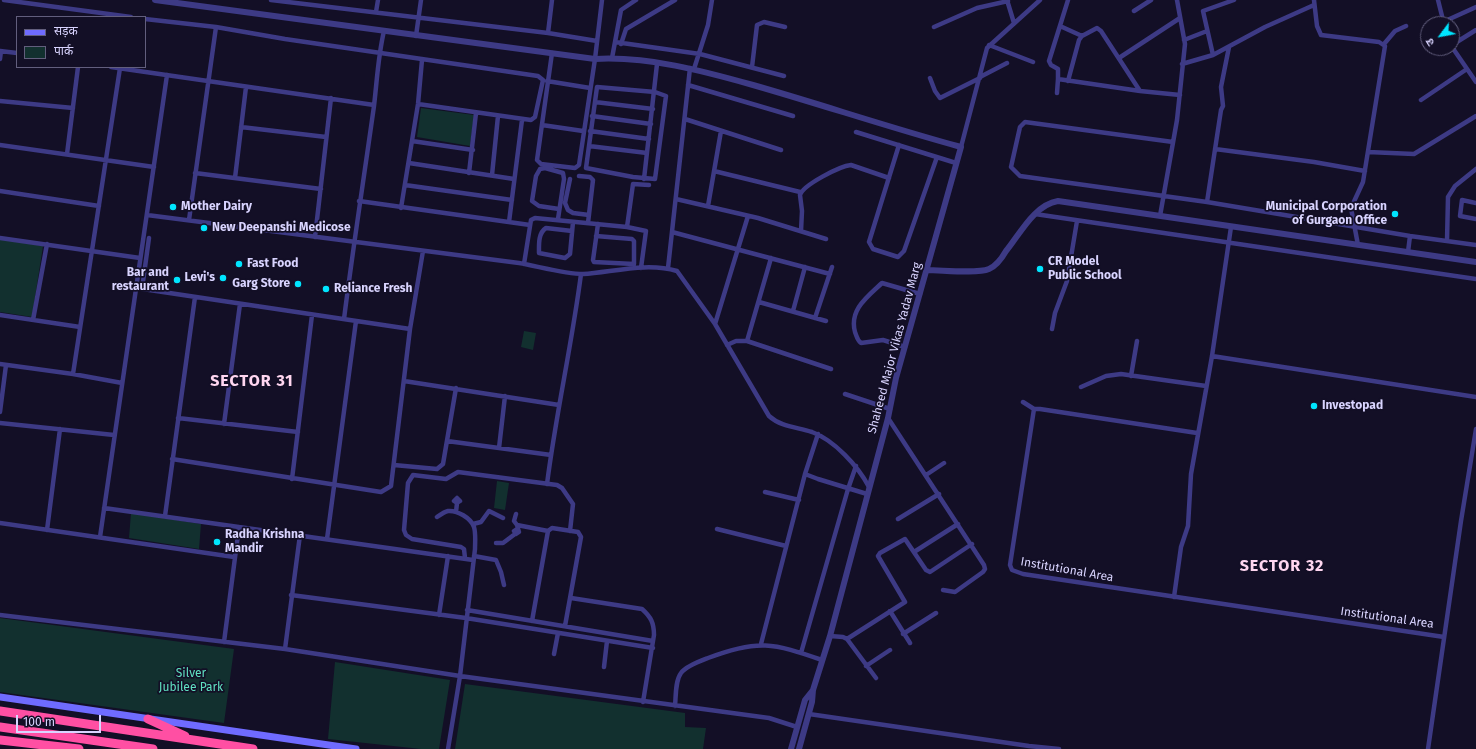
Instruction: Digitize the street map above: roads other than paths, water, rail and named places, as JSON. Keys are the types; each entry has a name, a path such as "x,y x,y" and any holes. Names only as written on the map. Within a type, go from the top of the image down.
{"highway":[{"path":"0,711 254,749"},
{"path":"148,719 194,740"},
{"path":"0,727 73,737 134,748 153,749"},
{"path":"0,740 79,749"}],"main road":[{"path":"0,697 356,749"}],"street":[{"path":"4,0 85,15 108,16"},
{"path":"155,0 193,2 416,36 595,59 612,58 692,69 830,107 961,147"},
{"path":"271,0 419,17 597,41"},
{"path":"376,12 378,0"},
{"path":"416,36 421,0"},
{"path":"548,34 552,0"},
{"path":"552,53 547,81 538,163 560,168 574,168 579,165 595,59 602,0"},
{"path":"612,58 621,10 636,0"},
{"path":"622,44 626,29 675,0"},
{"path":"668,268 688,85 692,69 700,54 708,25 712,0"},
{"name":"Shaheed Major Vikas Yadav Marg","path":"799,749 809,714 813,690 830,636 888,418 896,378 980,78 985,52 989,45 1040,0"},
{"path":"1057,93 1058,69 1051,66 1049,61 1068,0"},
{"path":"1134,10 1151,0"},
{"path":"1160,216 1180,95 1184,40 1177,0"},
{"path":"1213,55 1203,11 1234,0"},
{"path":"1438,0 1442,16"},
{"path":"934,27 977,8 1007,1 1014,23"},
{"path":"1182,64 1213,55 1314,3 1317,26 1321,34 1384,44"},
{"path":"1458,16 1476,7"},
{"path":"1119,58 1180,18"},
{"path":"146,19 379,52 541,78 543,84 535,117 531,120 522,120 418,104"},
{"path":"752,67 758,25 764,22 785,27"},
{"path":"1060,26 1082,36"},
{"path":"1358,245 1351,208 1362,187 1384,44 1396,31 1406,26"},
{"path":"188,220 216,28"},
{"path":"1068,81 1079,40 1082,36 1097,28 1101,31 1140,92"},
{"path":"1460,41 1476,30"},
{"path":"344,319 359,201 374,104 379,52 384,31"},
{"path":"1184,40 1207,31"},
{"path":"615,42 700,54 784,76"},
{"path":"989,45 1033,62"},
{"path":"1207,202 1223,106 1222,87 1229,47"},
{"path":"0,59 1,51 16,53"},
{"path":"1459,56 1476,82"},
{"path":"401,208 418,104 422,60"},
{"path":"930,78 935,91 940,98 1007,63"},
{"path":"644,179 657,64"},
{"path":"67,154 78,68"},
{"path":"73,374 120,68 208,82 374,104"},
{"path":"1421,100 1467,69"},
{"path":"100,537 167,75"},
{"path":"1058,79 1140,92 1180,95"},
{"path":"547,81 590,88"},
{"path":"688,85 793,116"},
{"path":"235,178 246,87"},
{"path":"599,87 664,94 667,98 657,178 652,180 644,179 586,168 595,102 596,89 599,87"},
{"path":"316,237 330,98"},
{"path":"0,101 73,108"},
{"path":"595,102 653,109"},
{"path":"469,172 473,150 476,113"},
{"path":"492,175 498,116"},
{"path":"592,116 651,124"},
{"path":"1368,152 1414,154 1476,116"},
{"path":"685,119 781,150"},
{"path":"509,222 522,120"},
{"path":"1173,142 1025,122 1020,127 1011,167 1016,174 1020,176 1207,202 1354,225 1410,236 1476,245"},
{"path":"542,125 583,131"},
{"path":"241,127 326,137"},
{"path":"590,131 649,140"},
{"path":"708,206 721,131"},
{"path":"856,132 956,163"},
{"path":"412,141 473,150"},
{"path":"0,145 154,167"},
{"path":"899,145 869,242 873,249 898,257 904,252 937,157"},
{"path":"589,146 647,153"},
{"path":"1215,149 1314,162 1365,171"},
{"path":"409,163 514,179"},
{"path":"714,171 800,192 846,165 889,178"},
{"path":"558,219 564,173 545,168 540,169 536,176 532,201 539,206 559,209"},
{"path":"1448,241 1448,197 1455,186 1476,169"},
{"path":"195,173 321,189"},
{"path":"579,176 590,177 592,180 588,223"},
{"path":"570,179 565,203 568,210 573,213 589,215"},
{"path":"627,226 633,184 649,185"},
{"path":"405,185 512,200"},
{"path":"0,191 99,206"},
{"path":"800,192 802,231"},
{"path":"676,199 748,216 826,239"},
{"path":"1476,203 1462,200 1460,216 1476,219"},
{"path":"359,201 530,225"},
{"path":"927,270 977,271 992,268 1035,214 1049,203 1058,201 1476,262"},
{"path":"1035,214 1476,279"},
{"path":"147,215 524,264 581,274 641,268 668,268 677,271 715,324 769,416 781,424 818,434 856,466 869,487"},
{"path":"715,324 748,216"},
{"path":"524,264 531,220 535,218 627,226 646,231 641,268"},
{"path":"1052,329 1055,313 1067,281 1077,221"},
{"path":"572,231 546,228 540,241 540,254 564,258 568,257 570,254 573,222"},
{"path":"596,236 632,239 634,241 634,264 594,262 596,236 598,224"},
{"path":"1174,597 1181,547 1188,520 1191,479 1212,356 1231,227"},
{"path":"672,232 830,274"},
{"path":"1408,252 1410,236"},
{"path":"0,238 140,258"},
{"path":"142,289 148,238"},
{"path":"33,320 47,244"},
{"path":"172,458 335,486 381,492 386,491 391,486 410,329 423,251"},
{"path":"747,341 771,258"},
{"path":"793,312 805,267"},
{"path":"815,318 832,267"},
{"path":"547,484 559,405 575,324 581,274"},
{"path":"905,347 883,340 861,343 858,340 853,324 858,306 882,283 920,294"},
{"path":"136,288 410,329"},
{"path":"165,516 195,297"},
{"path":"758,302 826,321"},
{"path":"224,424 240,304"},
{"path":"0,314 80,327"},
{"path":"292,478 312,315"},
{"path":"327,539 356,321"},
{"path":"727,345 736,341 747,341 831,370"},
{"path":"1131,376 1137,341"},
{"path":"1212,356 1476,397"},
{"path":"0,364 73,374 122,383"},
{"path":"0,412 6,366"},
{"path":"1081,387 1113,375 1206,386"},
{"path":"404,381 559,405"},
{"path":"394,465 440,468 443,464 456,388"},
{"path":"845,394 890,409"},
{"path":"499,448 505,396"},
{"path":"1023,402 1034,409 1198,433"},
{"name":"Institutional Area","path":"1034,409 1020,488 1010,564 1012,570 1023,574 1444,637"},
{"path":"178,418 298,432"},
{"path":"888,418 972,544 984,565 985,569 955,592 944,590"},
{"path":"0,423 114,435"},
{"path":"47,530 60,429"},
{"path":"1428,749 1476,429"},
{"path":"761,644 786,546 818,434"},
{"path":"447,442 551,455"},
{"path":"926,475 944,463"},
{"path":"801,653 848,488 856,466"},
{"path":"466,558 464,549 461,547 412,539 406,535 404,530 410,478 413,475 446,479 458,472 560,486 572,501 574,507 570,531"},
{"path":"806,474 867,494"},
{"path":"765,492 799,500"},
{"path":"898,519 938,494"},
{"path":"456,512 457,503"},
{"path":"104,508 448,556 496,560 504,585"},
{"path":"472,524 483,520 489,511 503,518"},
{"path":"437,517 446,512 456,512 472,524 475,536 474,558 460,676 448,749"},
{"path":"516,514 514,521 516,529"},
{"path":"0,523 234,557"},
{"path":"914,552 958,524"},
{"path":"224,642 239,527"},
{"path":"516,529 548,531 552,528 580,534 581,540 572,598 565,626"},
{"path":"496,543 503,543 516,529"},
{"path":"717,529 786,546"},
{"path":"532,621 548,531"},
{"path":"285,649 300,535"},
{"path":"847,639 904,603 905,600 879,554 905,539 926,570 930,572 972,544"},
{"path":"439,615 448,556"},
{"path":"291,595 466,618 653,648"},
{"path":"572,598 642,609 649,615 654,624 653,648 643,702"},
{"path":"467,610 653,641"},
{"path":"890,611 910,643"},
{"path":"904,634 936,613"},
{"path":"0,615 285,649 460,676 769,718 797,727"},
{"path":"554,654 558,633"},
{"path":"830,636 843,637 847,639 876,678"},
{"path":"604,667 607,641"},
{"path":"675,706 679,677 684,671 726,651 761,644 785,648 822,660"},
{"path":"866,666 890,650"},
{"name":"Shaheed Major Vikas Yadav Marg","path":"791,749 805,700 813,690"},
{"path":"809,714 1059,749"}],"place":[{"name":"Mother Dairy","path":"173,207"},
{"name":"Municipal Corporation of Gurgaon Office","path":"1395,214"},
{"name":"New Deepanshi Medicose","path":"204,228"},
{"name":"Fast Food","path":"239,264"},
{"name":"CR Model Public School","path":"1040,269"},
{"name":"Levi's","path":"223,278"},
{"name":"Bar and restaurant","path":"177,280"},
{"name":"Garg Store","path":"298,284"},
{"name":"Reliance Fresh","path":"326,289"},
{"name":"Investopad","path":"1314,406"},
{"name":"Radha Krishna Mandir","path":"217,542"}],"district":[{"name":"SECTOR 31","path":"252,382"},
{"name":"SECTOR 32","path":"1282,567"}],"park label":[{"name":"Silver Jubilee Park","path":"191,681"}]}
